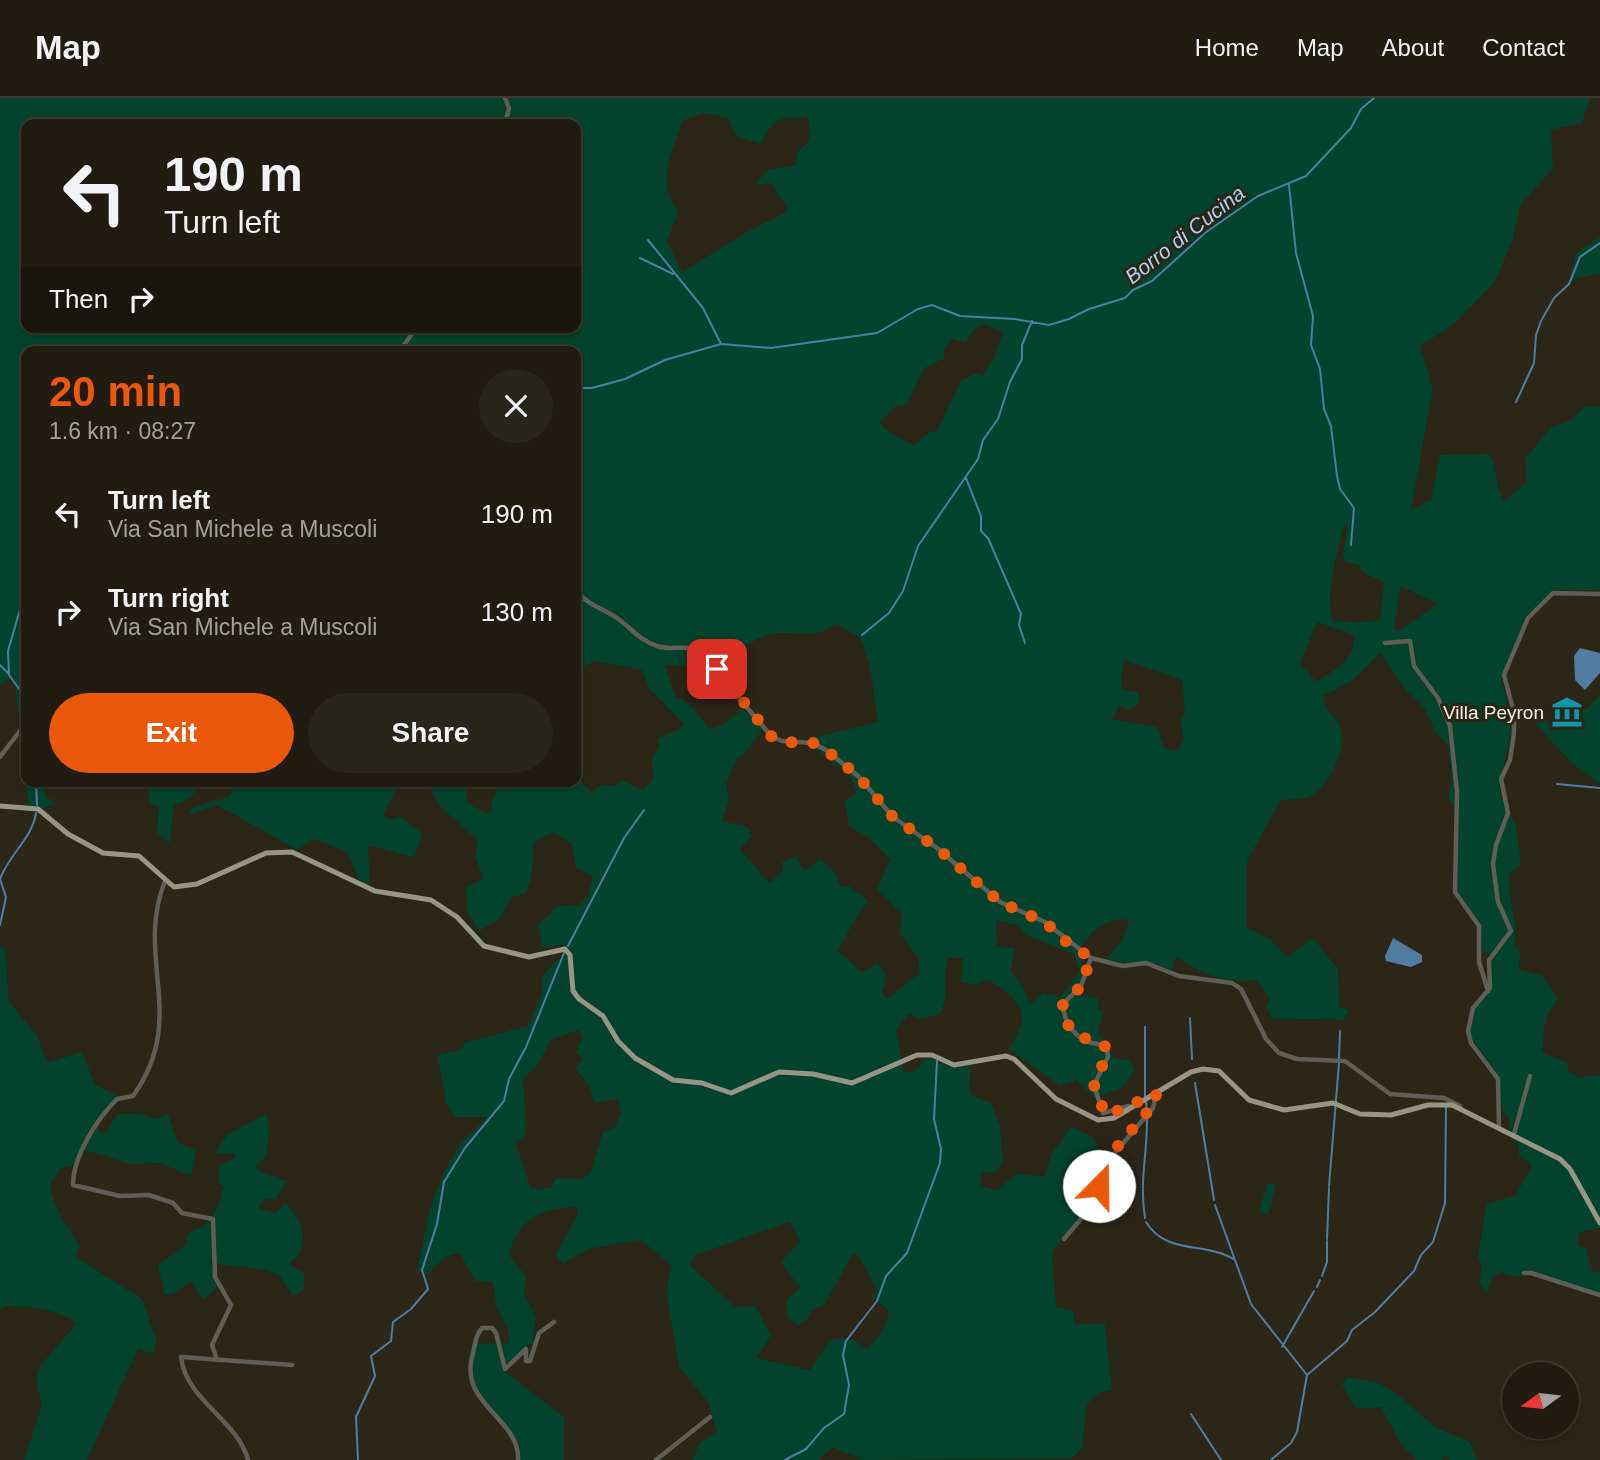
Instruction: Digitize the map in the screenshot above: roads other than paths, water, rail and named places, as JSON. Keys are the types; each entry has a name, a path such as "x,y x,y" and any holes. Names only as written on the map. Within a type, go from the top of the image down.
{"main road":[{"path":"0,806 38,809 68,834 103,853 139,856 174,887 187,887 266,853 292,852 374,891 431,900 457,917 484,946 529,957 565,949 570,955 571,982 576,996 600,1012 618,1041 635,1058 679,1082 702,1083 731,1093 769,1075 787,1071 813,1074 848,1084 917,1055 932,1055 954,1065 1006,1056 1014,1059 1051,1096 1098,1120 1111,1119 1191,1072 1210,1069 1222,1073 1246,1098 1258,1104 1289,1111 1335,1103 1373,1116 1393,1115 1432,1104 1460,1107 1564,1161 1600,1223"}],"street":[{"path":"505,98 509,108 508,117 505,119"},
{"path":"1499,1126 1498,1079 1471,1043 1468,1031 1473,1008 1489,992 1489,960 1511,931 1499,902 1493,864 1496,845 1508,813 1501,779 1510,760 1514,733 1513,709 1504,683 1505,670 1528,618 1553,593 1600,594"},
{"path":"581,596 590,605 617,618 638,638 659,647 690,646 699,650 772,737 786,742 813,743 826,750 858,776 893,817 937,848 1000,902 1045,922 1064,940 1091,958 1123,966 1146,963 1179,976 1232,983 1241,989 1266,1040 1279,1053 1297,1059 1351,1064 1390,1094 1444,1098 1460,1107"},
{"path":"1385,643 1410,641 1414,666 1438,698 1449,721 1457,792 1455,892 1479,926 1479,962 1489,992"},
{"path":"0,757 21,730"},
{"path":"165,881 154,933 158,989 162,1002 158,1044 152,1066 132,1096 117,1099 91,1135 73,1168 73,1185 120,1196 149,1195 173,1203 182,1213 213,1219 215,1277 231,1305 212,1345 217,1360"},
{"path":"1091,958 1078,991 1063,1004 1066,1020 1085,1040 1104,1045 1108,1052 1094,1085 1103,1113 1144,1101"},
{"path":"1514,1134 1530,1076"},
{"path":"1064,1239 1100,1198 1099,1177 1105,1161 1147,1114 1156,1102 1156,1094"},
{"path":"1524,1273 1600,1295"},
{"path":"518,1460 518,1452 505,1428 474,1391 468,1368 482,1328 492,1328 496,1333 505,1369 526,1349 526,1361 530,1361 539,1333 554,1322"},
{"path":"248,1460 243,1442 198,1395 180,1358 185,1356 292,1365"},
{"path":"656,1460 709,1417"}],"water":[{"path":"1580,648 1600,653 1600,673 1585,690 1575,680 1574,656"},
{"path":"1393,938 1422,955 1422,962 1411,967 1386,961 1385,956"}],"waterway":[{"name":"Borro di Cucina","path":"581,388 592,388 625,379 665,360 721,344 771,348 877,333 918,309 932,305 960,316 1015,319 1049,325 1069,319 1089,309 1125,298 1133,290 1152,281 1205,233 1258,196 1306,176 1351,128 1361,109 1374,98"},
{"path":"1289,185 1296,253 1313,316 1311,345 1320,369 1324,409 1331,426 1337,476 1340,489 1354,508 1351,545"},
{"path":"648,240 703,308 721,344"},
{"path":"1516,402 1534,363 1536,335 1541,321 1554,298 1569,284 1580,257 1600,243"},
{"path":"640,258 673,274"},
{"path":"862,635 889,613 903,591 918,546 978,459 983,440 998,419 1010,382 1022,359 1022,345 1032,321"},
{"path":"966,478 981,516 981,531 988,538 1021,614 1019,625 1025,643"},
{"path":"21,606 8,651 9,675 21,694"},
{"path":"0,665 9,674"},
{"path":"1557,784 1600,788"},
{"path":"36,787 37,805"},
{"path":"568,946 624,838 644,810"},
{"path":"0,925 6,897 0,879 30,831 36,813"},
{"path":"358,1460 356,1417 375,1376 371,1356 391,1341 393,1322 411,1309 428,1289 422,1270 437,1224 444,1182 465,1148 504,1101 509,1079 526,1047 564,953"},
{"path":"1190,1018 1192,1059"},
{"path":"1145,1027 1145,1096"},
{"path":"1339,1058 1340,1031"},
{"path":"785,1460 806,1449 824,1428 844,1414 849,1385 843,1355 846,1341 877,1301 886,1276 907,1253 940,1163 941,1149 934,1119 937,1061"},
{"path":"1329,1186 1339,1063"},
{"path":"1195,1083 1214,1200"},
{"path":"1145,1218 1143,1187 1146,1101"},
{"path":"1307,1375 1347,1341 1352,1330 1375,1312 1414,1271 1421,1255 1433,1242 1445,1203 1446,1107"},
{"path":"1327,1239 1329,1188"},
{"path":"1215,1205 1251,1304 1307,1375 1297,1432 1291,1443 1271,1460"},
{"path":"1146,1222 1165,1240 1224,1254 1235,1260"},
{"path":"1322,1276 1327,1262 1327,1241"},
{"path":"1317,1287 1320,1280"},
{"path":"1282,1347 1314,1291"},
{"path":"1191,1414 1221,1460"}],"place":[{"name":"Villa Peyron","path":"1567,712"}]}
